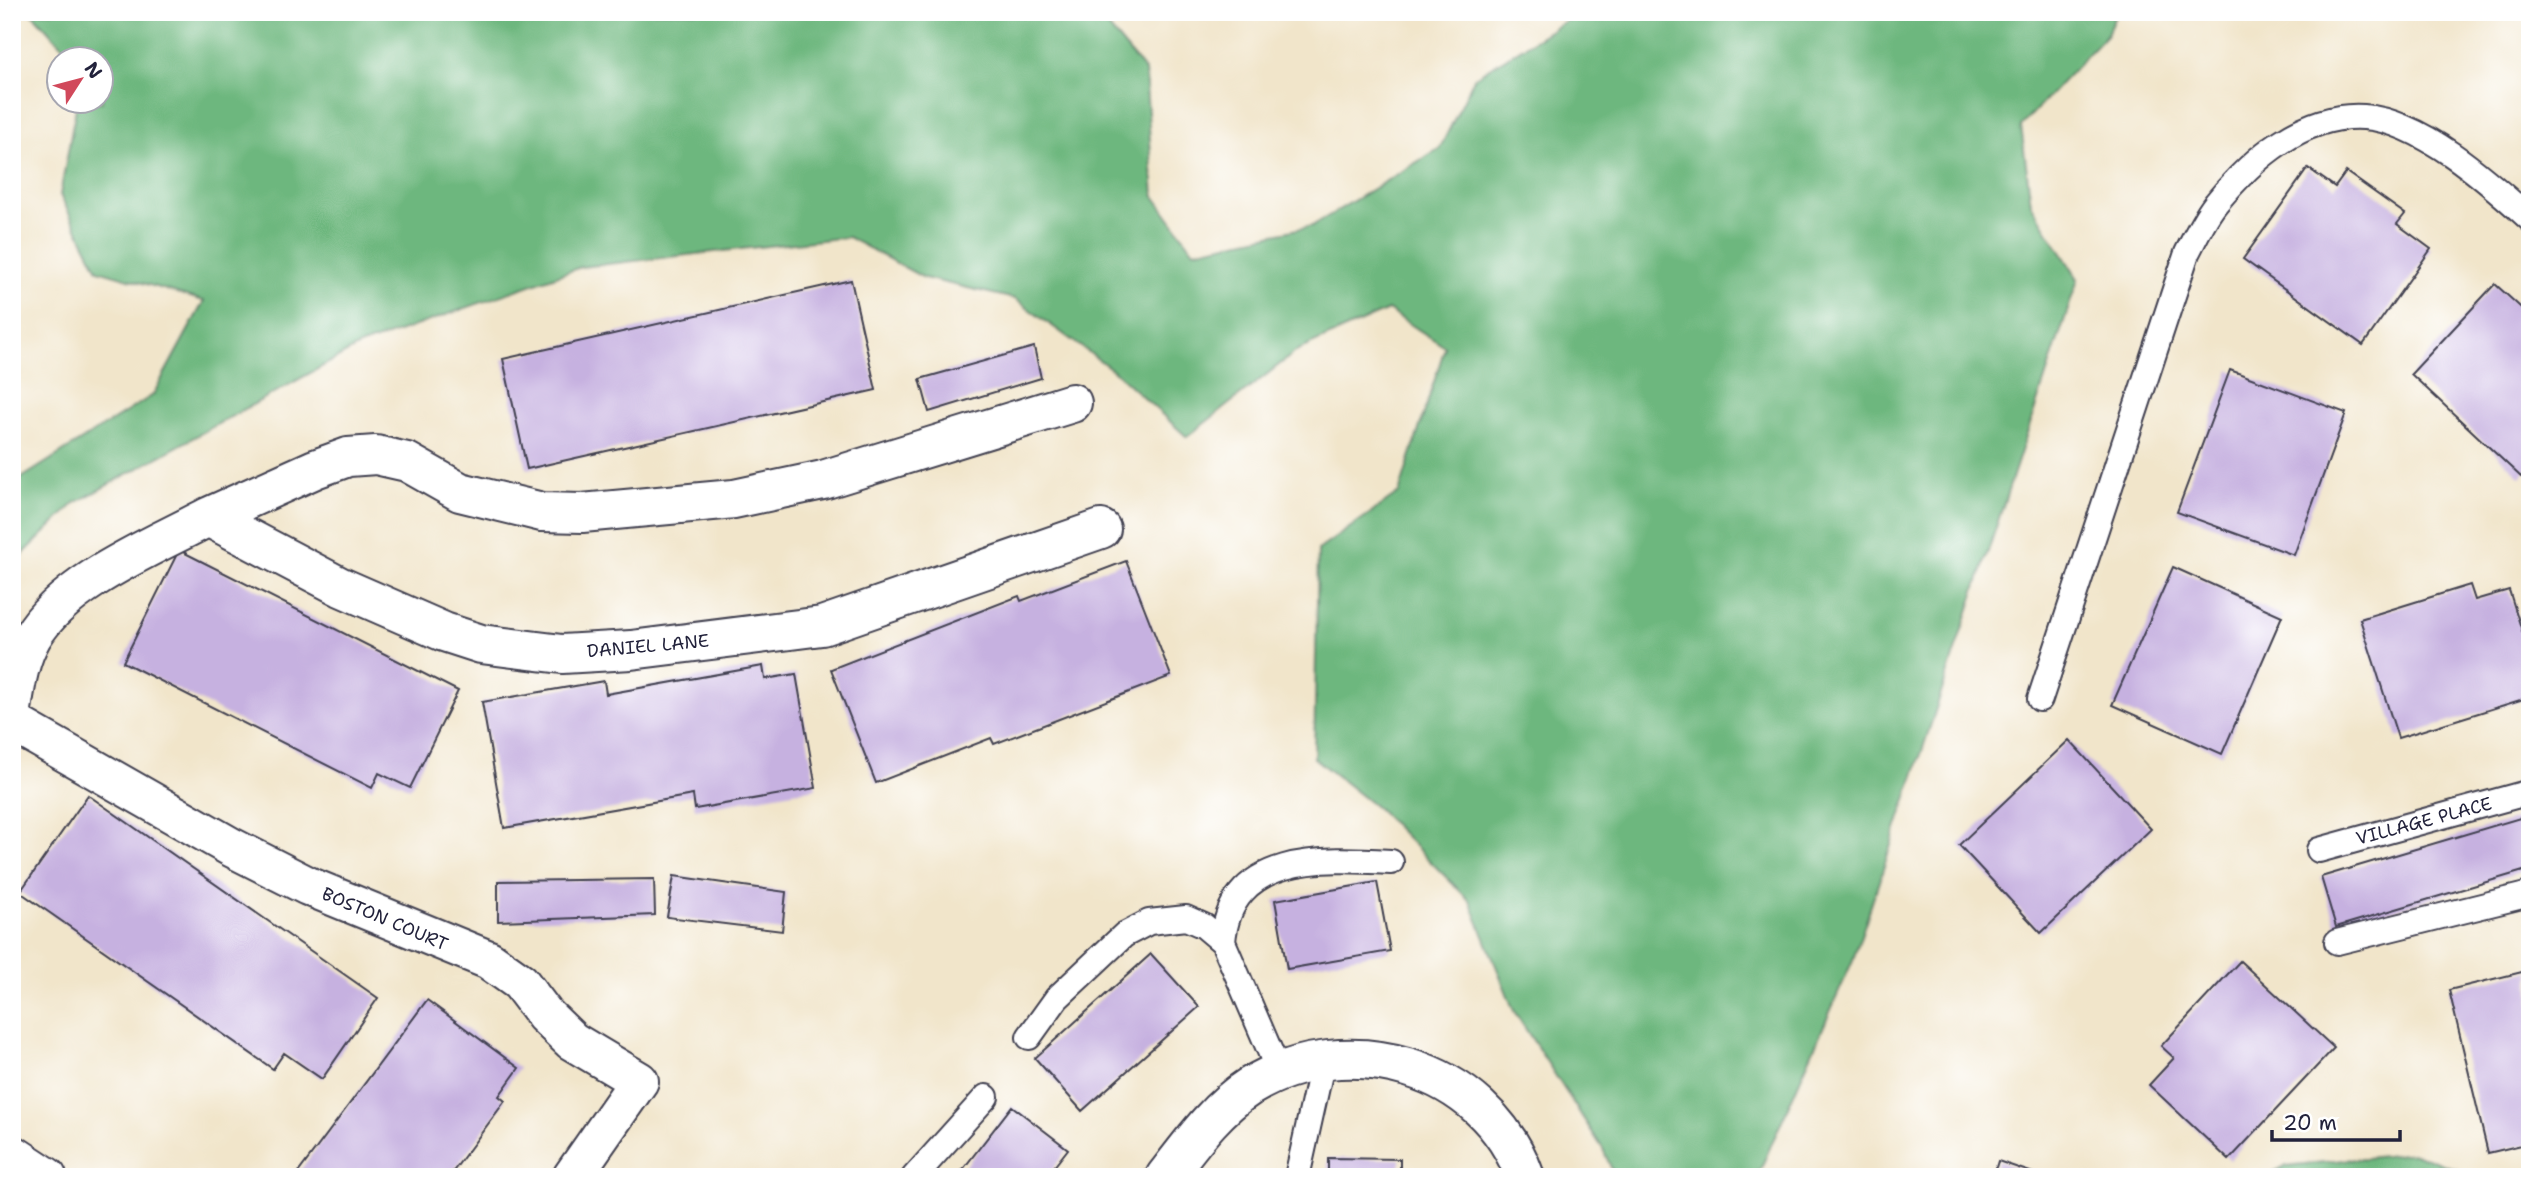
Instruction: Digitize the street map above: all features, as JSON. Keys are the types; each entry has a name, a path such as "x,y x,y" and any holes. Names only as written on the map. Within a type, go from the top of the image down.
{"street":[{"path":"12,709 19,666 33,636 49,615 76,592 120,564 208,517 348,457 376,454 407,462 460,492 541,512 582,513 734,499 823,481 1072,402"},
{"name":"DANIEL LANE","path":"208,517 341,587 443,632 481,644 562,654 631,650 822,626 1101,529"},
{"name":"BOSTON COURT","path":"12,722 242,853 384,920 489,960 520,982 545,1016 572,1041 639,1081 572,1177"},
{"path":"1165,1177 1220,1111 1248,1088 1279,1072 1323,1060 1345,1058 1381,1060 1418,1069 1447,1083 1478,1103 1502,1131 1525,1177"},
{"path":"12,1153 47,1177"}],"lane":[{"path":"2040,699 2187,253 2215,203 2253,165 2289,136 2325,120 2365,117 2407,129 2447,150 2530,219"},
{"name":"VILLAGE PLACE","path":"2319,850 2530,792"},
{"path":"1223,942 1225,917 1238,896 1260,876 1298,863 1340,859 1391,862"},
{"path":"2337,942 2530,894"},
{"path":"1028,1037 1057,998 1101,953 1124,935 1149,922 1186,918 1204,926 1223,942 1279,1072"},
{"path":"1297,1177 1323,1060"},
{"path":"914,1177 986,1097"}],"green space":[{"path":"31,12 1096,12 1145,71 1154,196 1194,251 1312,226 1440,148 1475,77 1580,12 2117,12 2107,34 2021,126 2031,204 2078,279 1853,960 1757,1177 1615,1177 1603,1149 1514,1011 1470,901 1378,809 1314,758 1318,550 1399,493 1445,347 1388,310 1298,350 1187,437 1113,370 1015,299 924,278 848,237 581,267 359,346 75,503 12,565 12,484 153,395 204,301 98,270 60,195 74,116 116,116 116,46 62,46"},
{"path":"2414,1153 2461,1171 2457,1177 2265,1177 2285,1166"}],"building":[{"path":"2308,168 2335,187 2346,172 2405,214 2397,224 2431,249 2363,345 2243,259"},
{"path":"851,280 876,390 527,469 503,359"},
{"path":"2495,284 2530,316 2530,467 2521,477 2411,374"},
{"path":"1034,347 1041,378 929,412 920,379"},
{"path":"2230,370 2346,413 2294,555 2177,512"},
{"path":"179,550 458,691 410,788 379,773 372,788 123,662"},
{"path":"1126,561 1171,676 994,744 991,738 876,783 831,669 1019,596 1021,601"},
{"path":"2173,567 2282,616 2222,754 2112,705"},
{"path":"2470,585 2475,600 2509,590 2530,656 2530,697 2398,738 2360,619"},
{"path":"763,666 765,679 796,674 816,788 695,809 693,795 504,828 482,702 604,681 606,694"},
{"path":"2069,740 2151,829 2041,933 1959,845"},
{"path":"88,795 378,998 322,1079 284,1053 273,1069 20,892"},
{"path":"2530,815 2530,869 2336,927 2321,877"},
{"path":"674,876 786,892 782,931 667,917"},
{"path":"654,879 655,915 498,921 498,881"},
{"path":"1377,882 1390,951 1287,969 1275,900"},
{"path":"1151,954 1199,1007 1082,1111 1035,1058"},
{"path":"2240,961 2334,1048 2229,1160 2149,1085 2174,1058 2161,1046"},
{"path":"2530,970 2530,1143 2488,1153 2449,990"},
{"path":"427,1000 519,1068 499,1096 505,1101 449,1177 295,1177"},
{"path":"1012,1106 1068,1149 1046,1177 957,1177"},
{"path":"1328,1158 1400,1159 1400,1177 1328,1177"},
{"path":"1998,1161 2042,1176 2042,1177 1993,1177"}]}
